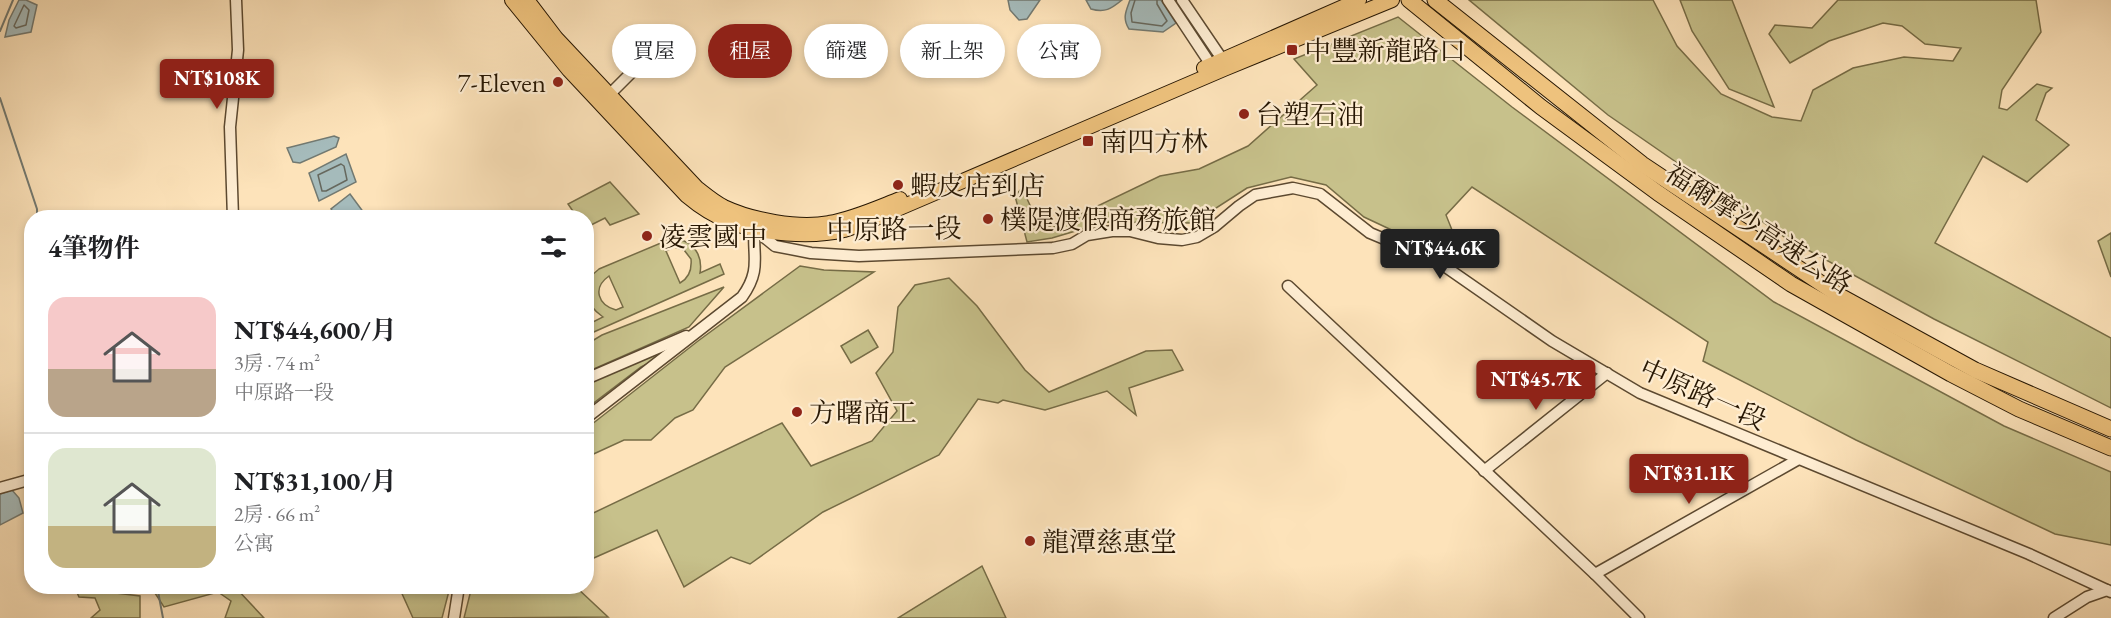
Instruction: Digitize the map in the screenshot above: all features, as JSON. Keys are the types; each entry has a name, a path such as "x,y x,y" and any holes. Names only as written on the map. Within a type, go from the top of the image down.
{"highway":[{"name":"福爾摩沙高速公路","path":"1410,0 1541,107 1631,174 1791,284 1961,380 2019,409 2111,448"},
{"name":"福爾摩沙高速公路","path":"1435,0 1642,164 1840,296 1975,370 2111,429"}],"main road":[{"path":"512,0 569,70 687,196 705,211 731,223 755,224"},
{"path":"527,0 556,38 697,188 721,206 755,224 788,233 843,230 874,219 1219,65 1338,4 1359,0"},
{"path":"1219,65 1392,0"}],"street":[{"path":"233,210 230,127 238,50 236,0"},
{"path":"1168,0 1219,65"},
{"path":"1182,0 1219,65"},
{"path":"610,94 626,78"},
{"name":"中原路一段","path":"755,224 775,246 811,253 859,256 1053,248 1072,244 1087,235 1112,231 1130,231 1158,238 1182,240 1197,237 1256,195 1293,188 1320,194 1371,233 1437,261 1552,341 1640,393 1797,460 2029,554 2109,591"},
{"path":"594,412 742,297 750,286 754,272 755,224"},
{"path":"1288,286 1639,618"},
{"path":"594,376 692,334"},
{"path":"1484,471 1606,373"},
{"path":"1595,574 1797,460"},
{"path":"0,488 24,481"},
{"path":"2054,618 2086,597 2109,591"},
{"path":"454,618 458,594"}],"shaded area":[{"path":"1469,0 1653,0 1677,46 1721,94 1772,117 1801,121 1813,90 1853,68 1904,57 1953,61 1961,48 1925,44 1902,26 1883,23 1829,41 1790,63 1769,34 1775,25 1812,28 1838,0 2036,0 2041,32 2002,90 1999,108 2007,110 2037,84 2052,88 2046,93 2036,120 2069,145 2027,182 1983,156 1935,243 2111,338 2111,408 1934,319 1786,238 1608,115"},
{"path":"1680,0 1732,0 1774,107 1729,89 1692,31"},
{"path":"1398,17 1512,107 1774,302 2004,426 2111,472 2111,545 2055,534 1856,440 1703,361 1708,342 1472,187 1446,215 1466,265 1364,217 1326,185 1291,177 1247,188 1193,223 1106,222 1052,238 1027,242 1015,196 1022,188 1036,218 1052,228 1160,176 1199,169 1248,146 1317,85 1294,59"},
{"path":"610,182 639,214 610,225 605,218 594,224 594,210 572,210 568,204"},
{"path":"2111,233 2111,277 2098,241"},
{"path":"677,239 688,243 696,251 700,261 700,273 720,264 724,274 594,332 594,322 603,317 594,308 594,274 599,269 668,240","holes":["674,247 684,250 691,259 691,267 686,279 680,283 666,251","609,276 623,307 616,310 610,308 599,296 600,286"]},
{"path":"800,266 824,270 874,272 725,367 693,410 675,418 651,440 624,440 594,454 594,423 698,341"},
{"path":"949,278 977,306 1025,370 1049,392 1146,351 1172,350 1183,370 1129,388 1136,415 1107,391 1045,410 1003,400 998,403 978,399 939,455 823,512 750,564 731,557 684,587 657,530 594,558 594,513 782,423 811,466 872,441 897,411 876,373 893,352 898,307 915,285"},
{"path":"724,287 689,327 594,369 594,340"},
{"path":"868,330 878,347 851,363 841,346"},
{"path":"663,347 666,355 641,367 594,403 594,381"},
{"path":"982,566 1006,618 898,618"},
{"path":"78,594 140,596 140,618 91,618 100,610 95,598 79,597"},
{"path":"156,594 211,594 164,607"},
{"path":"221,594 242,594 264,618 225,618 231,601"},
{"path":"402,594 448,594 442,618 413,618"},
{"path":"470,594 583,594 608,617 464,618"}],"water":[{"path":"19,0 26,0 37,5 31,32 5,37 9,20"},
{"path":"1008,0 1040,0 1027,19 1019,20 1010,10"},
{"path":"1086,0 1122,0 1111,8 1100,11 1091,9"},
{"path":"1130,0 1161,0 1176,23 1163,32 1129,29 1125,18"},
{"path":"334,136 339,138 336,147 300,163 293,162 287,148"},
{"path":"346,154 356,182 319,201 309,173"},
{"path":"350,194 362,210 332,210"},
{"path":"12,490 19,498 23,513 0,525 0,494"}],"waterway":[{"path":"0,31 13,0"},
{"path":"0,98 37,210"},
{"path":"158,594 163,618"}],"place":[{"name":"中豐新龍路口","path":"1292,50"},
{"name":"7-Eleven","path":"558,82"},
{"name":"台塑石油","path":"1244,114"},
{"name":"南四方林","path":"1088,141"},
{"name":"蝦皮店到店","path":"898,185"},
{"name":"樸隄渡假商務旅館","path":"988,219"},
{"name":"凌雲國中","path":"647,236"},
{"name":"方曙商工","path":"797,412"},
{"name":"龍潭慈惠堂","path":"1030,541"}]}
